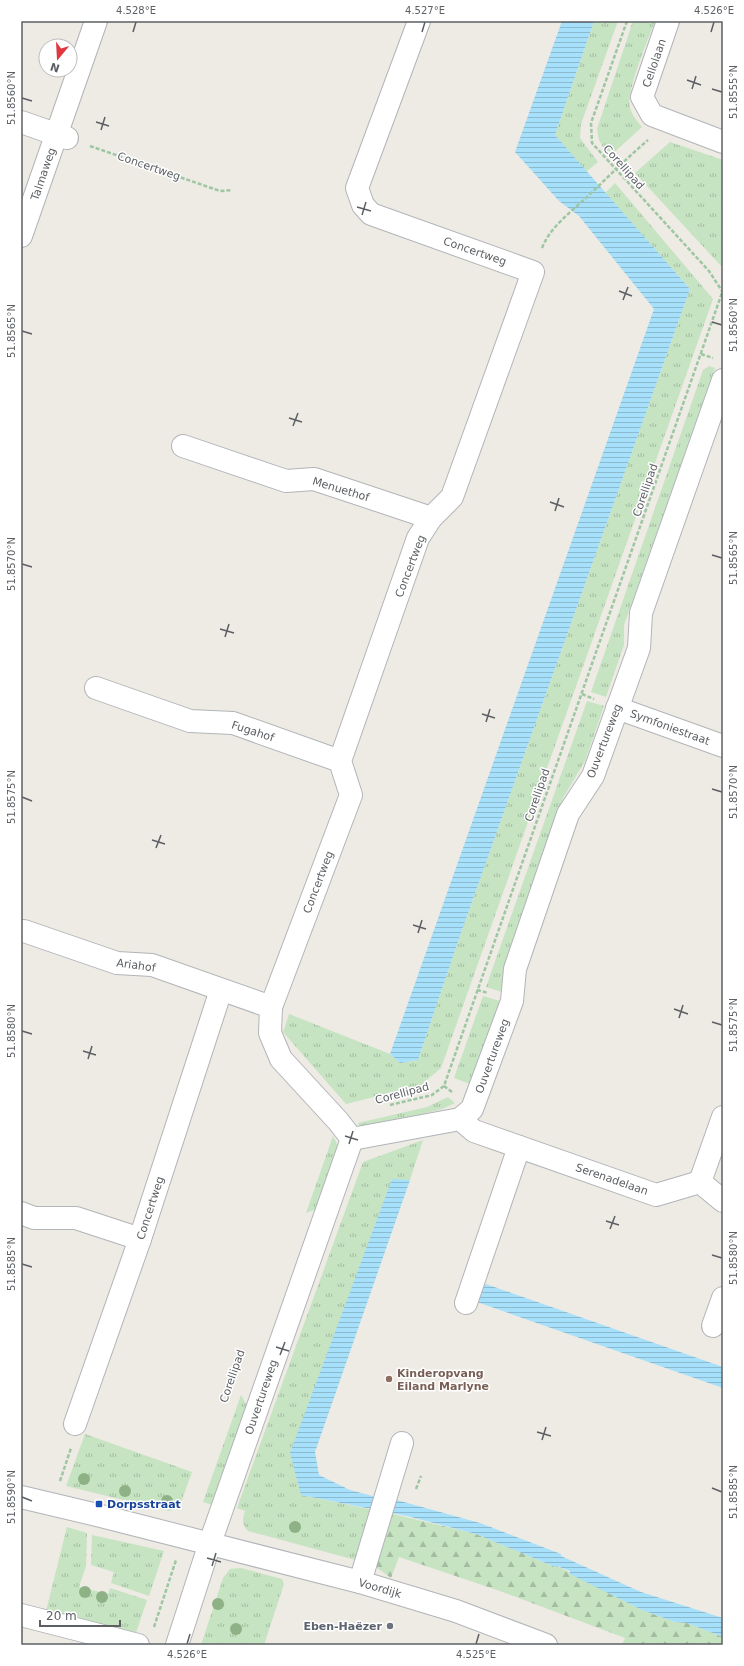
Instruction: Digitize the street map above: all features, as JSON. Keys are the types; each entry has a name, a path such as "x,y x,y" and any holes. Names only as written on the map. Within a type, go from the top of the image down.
{"street":[{"name":"Talmaweg","path":"21,236 62,136 96,21"},
{"name":"Concertweg","path":"352,1139 338,1121 281,1058 270,1034 271,1007 351,795 340,761 418,538 431,518 452,497 533,272 371,214 363,205 357,188 419,21"},
{"name":"Cellolaan","path":"668,21 642,97 652,115 723,142"},
{"name":"Talmaweg","path":"21,122 62,136"},
{"name":"Ouvertureweg","path":"460,1119 472,1109 512,1002 515,968 568,814 593,776 639,648 641,613 723,380"},
{"name":"Menuethof","path":"182,446 286,481 314,479 431,518"},
{"name":"Fugahof","path":"96,688 190,721 232,723 340,761"},
{"name":"Symfoniestraat","path":"617,708 723,746"},
{"name":"Ariahof","path":"24,931 117,963 152,965 271,1007"},
{"name":"Concertweg","path":"76,1424 140,1239 221,990"},
{"path":"723,1117 700,1182 723,1201"},
{"path":"352,1139 460,1119"},
{"name":"Serenadelaan","path":"460,1119 474,1131 656,1195 700,1182"},
{"name":"Ouvertureweg","path":"177,1645 210,1543 352,1139"},
{"path":"466,1303 519,1147"},
{"path":"21,1213 34,1218 76,1218 140,1239"},
{"path":"714,1326 723,1298"},
{"path":"360,1582 402,1443"},
{"path":"21,1497 210,1543"},
{"name":"Voordijk","path":"210,1543 360,1582 456,1611 546,1645"},
{"path":"21,1615 145,1638"}],"path":[{"name":"Corellipad","path":"388,1105 432,1095 444,1086 723,291 709,271 592,143 591,123 627,21"},
{"path":"554,228 615,169 654,134 662,120"},
{"name":"Concertweg","path":"62,136 220,191 232,190"},
{"path":"52,1504 77,1432 76,1424"},
{"path":"145,1638 176,1535"}],"green space":[{"path":"594,21 618,21 581,124 580,138 598,162 586,172 555,135"},
{"path":"633,21 655,21 638,65 631,89 630,108 642,127 609,157 599,140 597,129"},
{"path":"670,142 723,160 723,268 635,173"},
{"path":"615,183 713,299 441,1068 421,1085 346,1104 283,1032 289,1014 390,1054 400,1063 418,1060 462,930 690,289 605,193"},
{"path":"709,366 715,368 624,625 624,645 606,697 591,692 703,370"},
{"path":"587,701 604,706 585,761 563,798 503,969 502,992 486,987"},
{"path":"483,996 500,1001 470,1084 454,1078"},
{"path":"448,1097 455,1103 442,1109 361,1130 358,1123 427,1107"},
{"path":"333,1136 338,1146 317,1209 306,1213"},
{"path":"423,1140 410,1180 392,1180 301,1495 374,1510 359,1561 248,1531 243,1522 245,1511 237,1508 363,1162"},
{"path":"241,1395 247,1406 212,1505 203,1502"},
{"path":"85,1434 192,1472 179,1508 169,1511 66,1486"},
{"path":"389,1513 476,1534 555,1567 557,1566 642,1610 675,1622 687,1623 723,1637 723,1645 622,1645 625,1638 500,1591 399,1557 391,1578 373,1565"},
{"path":"67,1527 87,1533 86,1566 79,1587 108,1594 110,1588 147,1600 135,1636 46,1611"},
{"path":"92,1535 164,1551 149,1596 111,1583 114,1572 91,1565"},
{"path":"241,1568 282,1579 284,1584 264,1645 201,1645 223,1578 230,1569"}],"water":[{"path":"562,21 594,21 555,135 690,289 462,930 418,1060 400,1063 390,1054 654,309 579,216 559,201 515,152"},
{"path":"392,1179 410,1180 315,1452 319,1475 350,1490 376,1497 393,1499 480,1523 561,1554 561,1556 641,1592 723,1618 723,1637 687,1623 675,1622 642,1610 570,1574 570,1571 557,1566 555,1567 476,1534 407,1516 301,1495 290,1453"},
{"path":"480,1282 723,1367 723,1388 474,1301"}],"place":[{"name":"Kinderopvang Eiland Marlyne","path":"389,1379"},
{"name":"Dorpsstraat","path":"99,1504"},
{"name":"Eben-Haëzer","path":"390,1626"}]}
